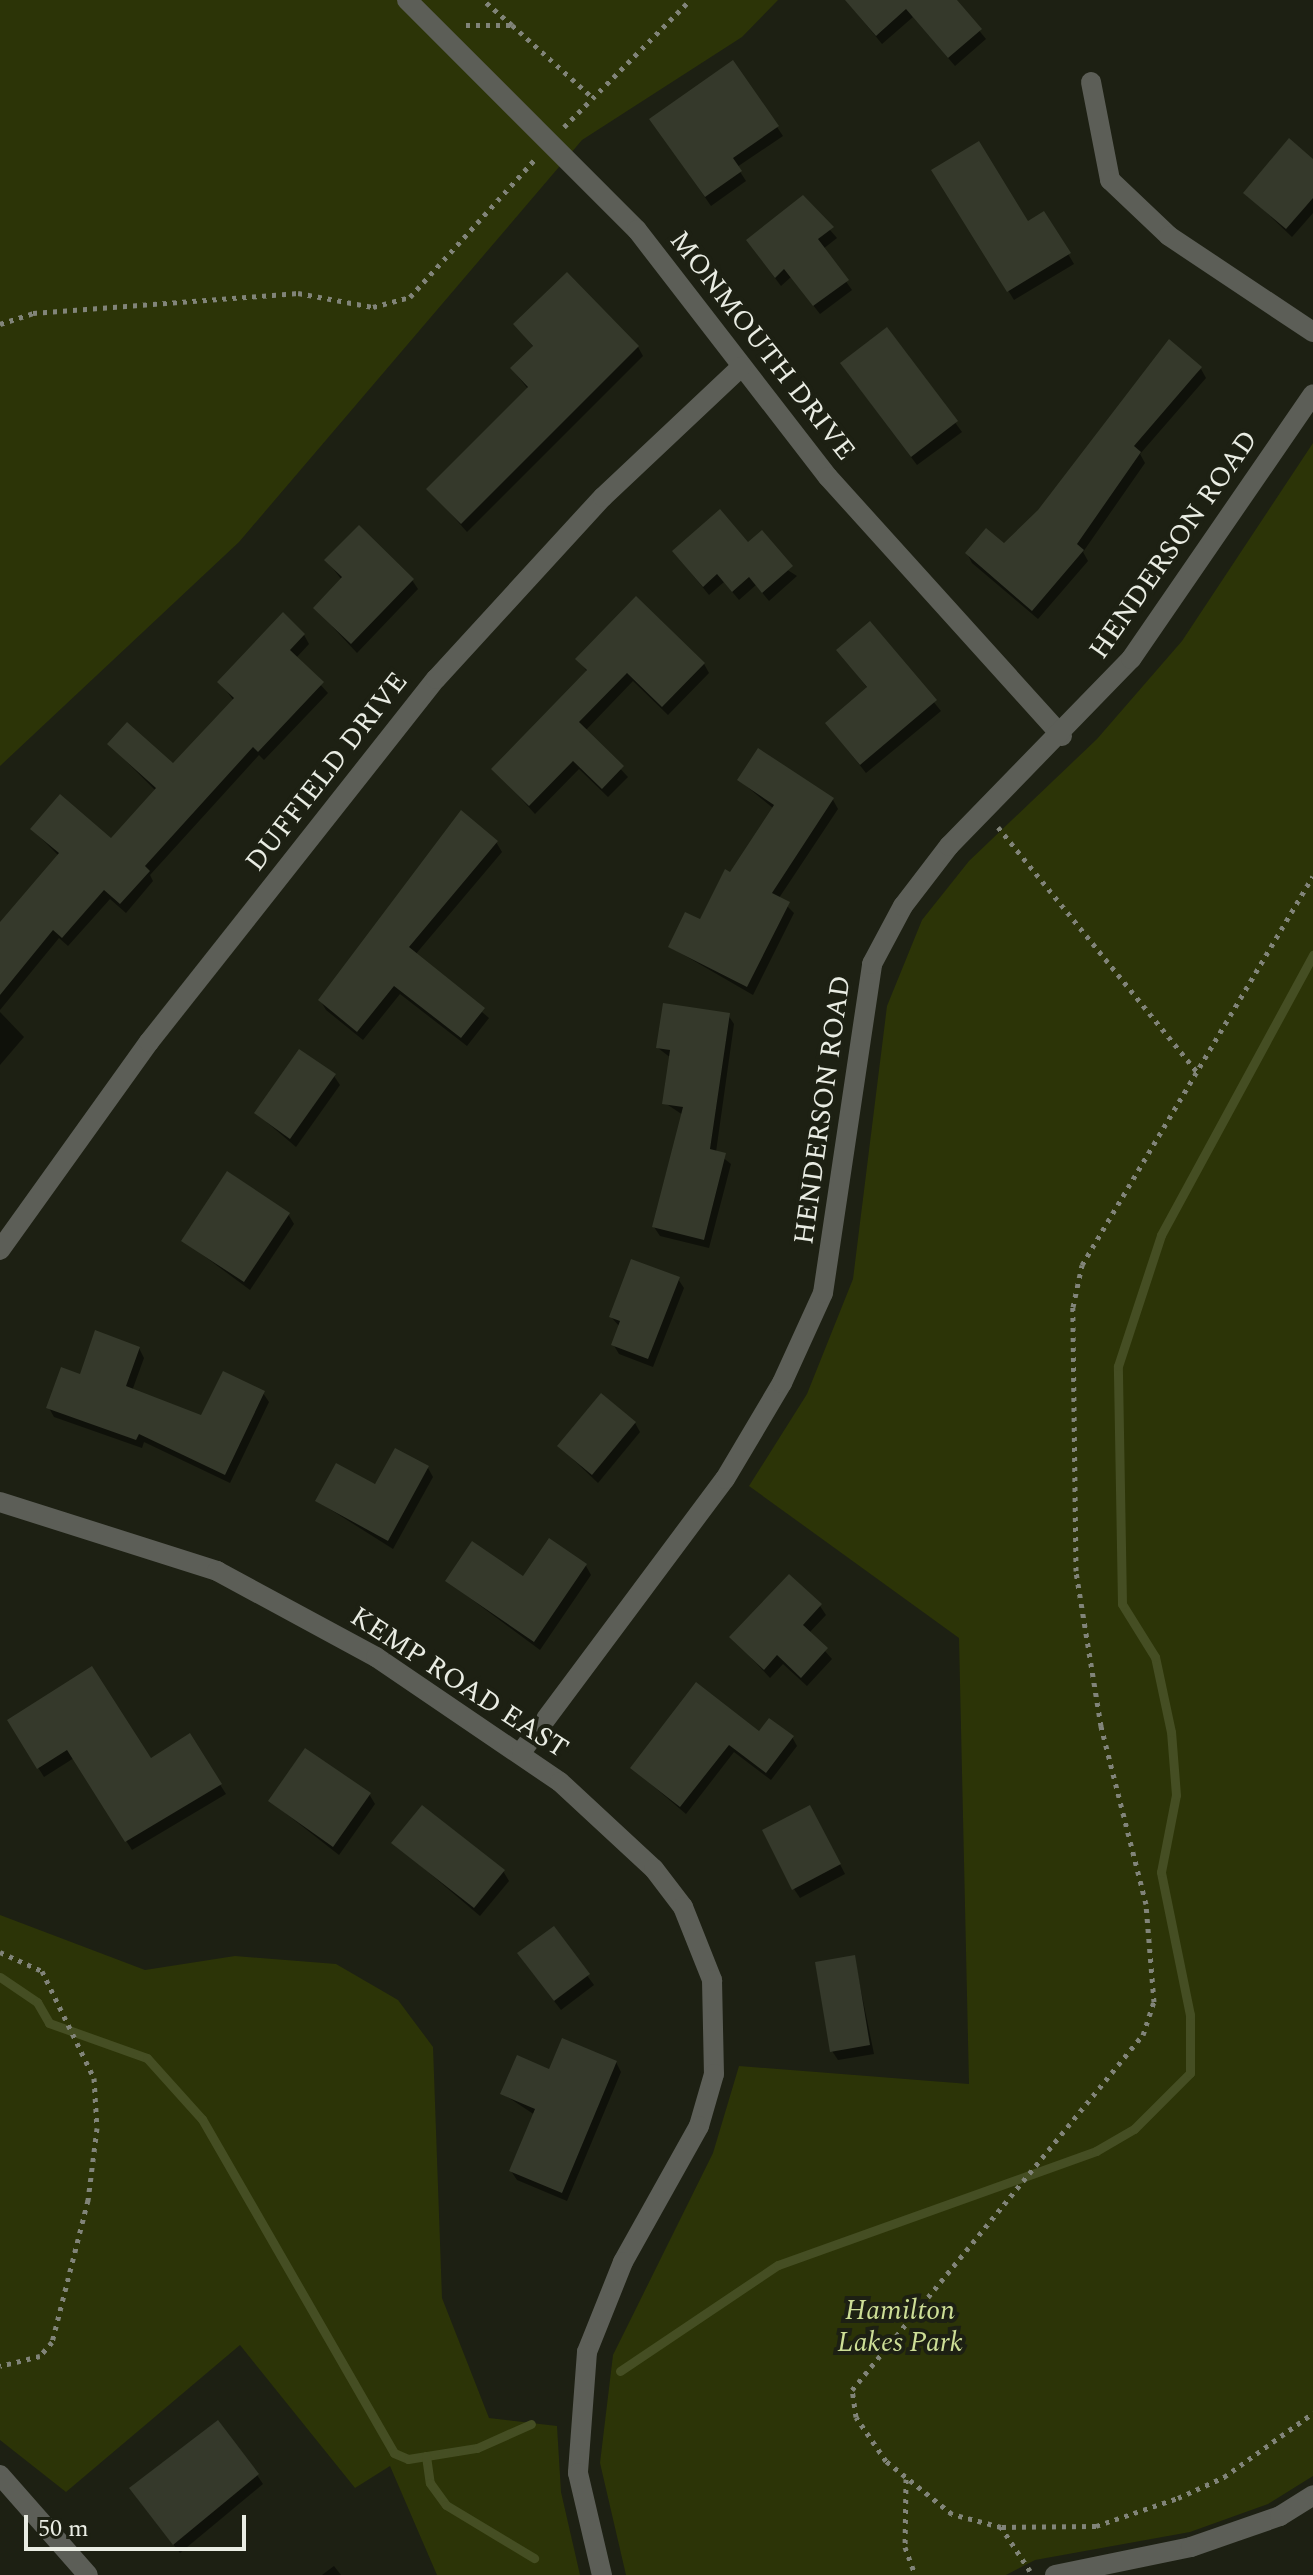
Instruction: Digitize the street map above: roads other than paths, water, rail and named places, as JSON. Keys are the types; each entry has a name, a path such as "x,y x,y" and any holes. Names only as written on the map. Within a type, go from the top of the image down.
{"street":[{"name":"MONMOUTH DRIVE","path":"407,0 637,230 828,477 1062,736"},
{"path":"1091,82 1110,180 1169,236 1313,332"},
{"name":"DUFFIELD DRIVE","path":"0,1250 149,1042 436,679 603,497 741,367"},
{"name":"HENDERSON ROAD","path":"522,1751 725,1479 782,1383 823,1293 872,964 903,906 984,811 1062,736 1131,659 1313,394"},
{"name":"KEMP ROAD EAST","path":"0,1502 217,1571 376,1657 522,1751 654,1869 683,1907 712,1980 716,2016 714,2074 699,2126 623,2262 587,2352 578,2473 602,2575"},
{"path":"0,2475 88,2575"},
{"path":"1055,2575 1191,2547 1280,2516 1313,2495"}],"waterway":[{"path":"620,2371 778,2265 1096,2151 1134,2129 1190,2073 1190,2015 1161,1872 1176,1795 1171,1732 1155,1657 1122,1604 1118,1366 1161,1235 1313,955"},
{"path":"0,1977 37,2002 49,2023 147,2058 202,2119 394,2453 408,2459 477,2448 531,2424"},
{"path":"426,2456 430,2483 446,2505 534,2558"}],"park label":[{"name":"Hamilton Lakes Park","path":"900,2327"}]}
